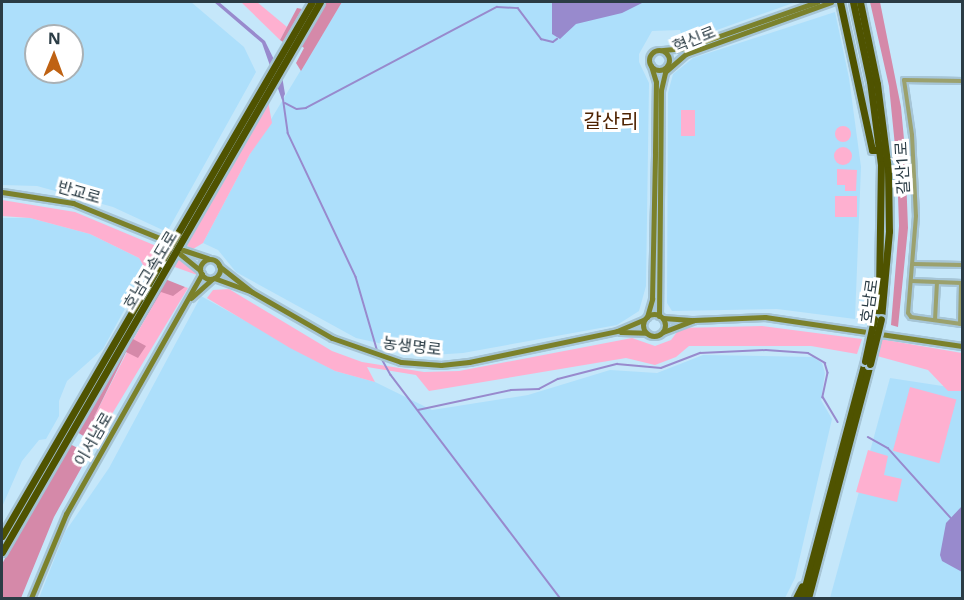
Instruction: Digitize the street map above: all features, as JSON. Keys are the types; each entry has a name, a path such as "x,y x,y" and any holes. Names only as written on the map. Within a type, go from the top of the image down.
{"highway":[{"name":"호남고속도로","path":"2,536 312,2"},
{"name":"호남고속도로","path":"2,552 320,2"},
{"path":"840,2 872,150 880,150"},
{"name":"호남로","path":"853,2 880,150 881,231 878,319"},
{"name":"호남로","path":"808,598 878,319 889,231 888,170 878,94 860,2"},
{"name":"호남로","path":"802,598 868,363"},
{"path":"796,598 813,558"}],"main road":[{"name":"혁신로","path":"817,2 685,48 650,54 651,66 657,70 668,66 686,54 831,2"},
{"name":"혁신로","path":"660,316 661,90 668,66 663,50"},
{"path":"646,333 646,318 652,299 655,152 656,82 651,66"},
{"name":"반교로","path":"2,192 73,203 146,232 166,243"},
{"name":"농생명로","path":"252,292 201,272 182,252 210,259 252,292 332,338 367,353 400,362 469,362 617,331 646,318 660,316 694,320 731,317 796,320 963,346"},
{"path":"201,272 201,264 210,259"},
{"path":"213,278 219,266"},
{"name":"이서남로","path":"31,598 66,514 190,299 201,272"},
{"name":"이서남로","path":"190,299 213,278"},
{"path":"660,316 663,332"},
{"name":"농생명로","path":"617,331 657,336 694,320"}],"street":[{"name":"갈산1로","path":"913,264 915,177 904,80 963,81"},
{"path":"911,281 962,283 961,324 911,317 908,313 911,281 913,264 963,265"},
{"path":"935,320 937,282"}],"shaded area":[{"path":"2,2 191,2 244,47 256,72 167,232 113,207 37,186 2,185"},
{"path":"214,2 219,2 265,41 282,76 285,94 282,100 262,43"},
{"path":"241,2 257,2 287,27 280,40"},
{"path":"325,2 342,2 301,71 296,63 304,48 300,45"},
{"path":"342,2 796,2 683,42 680,30 652,31 639,54 639,62 649,83 646,286 639,311 617,325 463,353 432,355 356,338 236,272 218,250 203,243 250,154"},
{"path":"552,2 644,2 622,13 576,24 560,39 552,34"},
{"path":"870,2 880,2 901,107 905,150 908,228 898,327 891,325 899,226 897,166 889,86"},
{"path":"297,8 302,9 283,42 280,40"},
{"path":"835,12 849,78 861,167 855,319 777,309 672,311 667,303 668,93 673,74 693,58"},
{"path":"268,101 272,123 250,154 203,243 193,249 185,245"},
{"path":"681,110 695,110 695,136 681,136"},
{"path":"840,126 846,126 851,134 849,140 840,142 835,137 835,131"},
{"path":"843,147 849,150 852,156 849,162 843,165 837,162 834,156 837,150"},
{"path":"837,169 857,170 856,191 845,191 845,185 837,185"},
{"path":"835,196 857,196 857,217 835,217"},
{"path":"2,200 75,212 161,248 146,270 139,258 90,234 30,218 2,216"},
{"path":"2,218 30,218 90,234 139,258 146,270 103,349 67,381 59,401 59,416 46,439 39,440 22,461 2,507"},
{"path":"179,256 195,268 197,275 172,266"},
{"path":"165,279 185,287 173,296 161,292 133,339 146,346 138,358 126,352 94,417 106,424 95,443 77,432"},
{"path":"188,288 106,424 94,417 127,352 145,347 133,340 161,292"},
{"path":"229,289 332,351 362,362 424,372 459,371 632,338 655,346 671,340 680,328 762,326 862,339 857,354 811,346 689,346 676,357 655,365 626,358 429,391 416,375 367,367 375,382 335,371 290,348 207,298 213,290"},
{"path":"201,296 335,371 375,382 432,410 528,395 610,370 657,373 703,355 813,357 822,363 825,373 821,400 832,419 795,578 785,598 39,598 65,532 109,468"},
{"path":"880,339 962,353 962,391 948,391 928,370 877,356"},
{"path":"890,378 962,389 962,598 830,598"},
{"path":"910,387 956,399 939,463 893,451"},
{"path":"68,443 89,454 54,517 21,598 2,598 2,564"},
{"path":"868,450 888,456 884,475 902,479 897,502 856,492"},
{"path":"962,506 962,572 942,561 940,555 946,523"}],"waterway":[{"path":"285,103 297,109 306,108 497,7 518,8 541,39 553,42 557,39"},
{"path":"283,96 288,133 356,277 378,352"},
{"path":"418,410 511,390 539,389 558,379 617,364 661,368 700,353 766,350 808,353 825,363 828,373 823,397 838,422"},
{"path":"382,359 391,375 560,598"},
{"path":"868,437 888,448 951,518"}],"district":[{"name":"갈산리","path":"611,120"}]}
